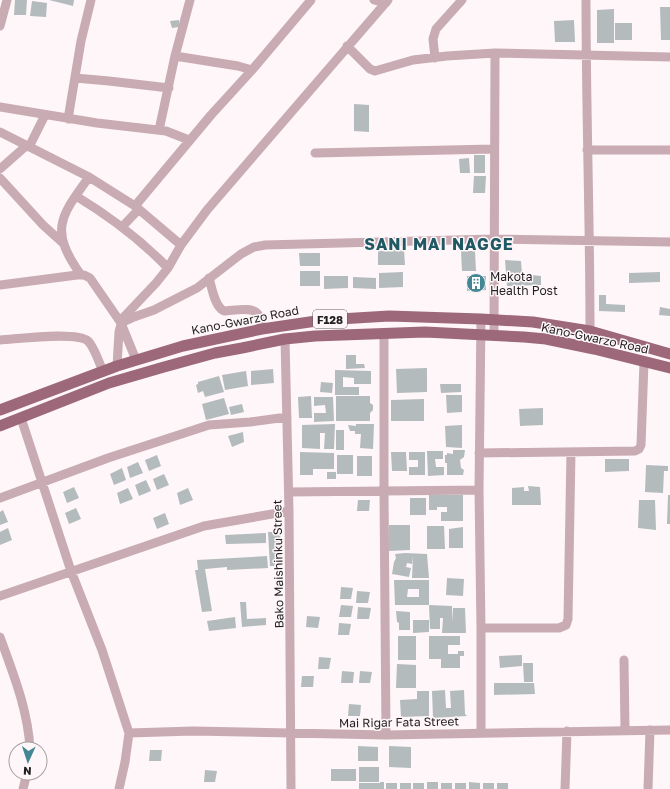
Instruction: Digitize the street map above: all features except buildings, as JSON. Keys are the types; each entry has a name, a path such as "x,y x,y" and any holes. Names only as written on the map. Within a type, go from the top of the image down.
{"main road":[{"name":"Kano-Gwarzo Road","path":"0,410 117,366 182,346 262,329 351,317 389,316 481,318 552,325 590,331 670,354"},
{"name":"Kano-Gwarzo Road","path":"0,426 108,383 164,367 216,353 285,339 316,336 425,332 494,335 546,340 594,349 670,368"}],"street":[{"path":"0,26 7,0"},
{"path":"68,119 80,41 91,0"},
{"path":"159,130 175,56 190,0"},
{"path":"122,227 190,140 311,0"},
{"path":"374,0 387,1"},
{"path":"435,58 433,39 436,29 462,0"},
{"path":"586,0 590,331"},
{"path":"117,366 121,323 168,268 181,245 207,210 387,1"},
{"path":"347,46 370,69 375,71 413,60 495,53 670,57"},
{"path":"494,335 495,53"},
{"path":"175,56 238,66 252,70"},
{"path":"75,78 109,80 169,88"},
{"path":"0,107 68,119 166,131 190,140"},
{"path":"0,169 28,146 45,115"},
{"path":"0,132 89,177 137,207 181,245"},
{"path":"315,153 494,149"},
{"path":"587,150 670,150"},
{"path":"81,275 72,262 64,244 62,221 69,206 89,177"},
{"path":"0,178 39,220 64,244"},
{"path":"76,196 122,227 168,268"},
{"path":"121,323 154,310 197,288 240,254 254,247 265,245 494,239 670,242"},
{"path":"0,285 81,275 90,278 121,323 136,360"},
{"path":"209,278 217,305 220,309 224,311 256,311 259,316 262,329"},
{"path":"481,318 478,490 481,628 481,733"},
{"path":"384,334 386,735"},
{"path":"0,340 62,336 81,338 90,343 103,372"},
{"name":"Bako Maishinku Street","path":"285,339 289,492 292,734 291,789"},
{"path":"479,453 635,451 639,449 641,445 644,362"},
{"path":"0,498 156,441 209,425 250,422 286,417"},
{"path":"21,418 71,571 102,650 128,733 125,762 118,789"},
{"path":"481,628 559,628 566,625 568,619 571,452"},
{"path":"289,492 478,490"},
{"path":"0,596 204,526 289,511"},
{"path":"0,636 20,692 29,741"},
{"path":"624,660 625,730"},
{"path":"648,789 650,730"},
{"name":"Mai Rigar Fata Street","path":"128,733 193,731 386,735 670,730"},
{"path":"565,789 567,731"}],"place":[{"name":"Makota Health Post","path":"476,283"}],"district":[{"name":"SANI MAI NAGGE","path":"439,244"}]}
